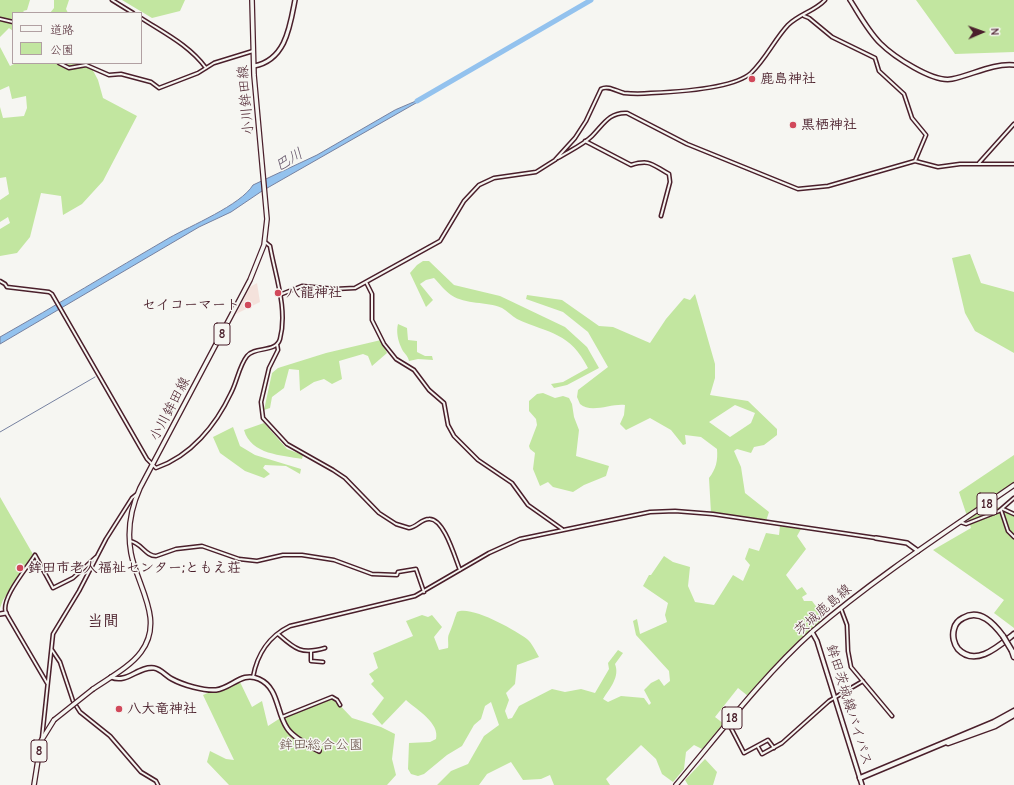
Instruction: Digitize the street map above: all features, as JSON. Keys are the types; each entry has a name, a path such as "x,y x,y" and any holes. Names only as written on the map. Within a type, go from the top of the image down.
{"highway":[{"path":"1014,634 991,652 970,655 965,654 956,646 953,631 958,621 967,616 974,615 991,622 1003,636 1012,651 1014,657"},
{"path":"860,778 994,722 1014,711"},
{"path":"928,750 990,728 1014,715"}],"main road":[{"name":"小川鉾田線","path":"34,785 42,738 54,720 141,653 151,630 150,611 133,559 130,541 131,518 138,494 250,280 264,242 267,219 254,66 252,0"},
{"name":"茨城鹿島線","path":"676,785 773,672 812,632 840,608 918,551 1014,485"}],"street":[{"path":"112,0 131,12"},
{"path":"254,66 270,59 283,46 290,28 295,0"},
{"path":"556,160 575,138 586,121 601,89 607,87 630,93 663,93 699,90 739,80 754,70 788,25 804,16 826,0"},
{"path":"850,0 879,42 904,60 934,77 946,80 996,66 1014,65"},
{"path":"804,16 809,18 827,34 858,51 875,58 879,71 904,94 912,118 926,135 915,161"},
{"path":"0,19 12,22"},
{"path":"142,19 181,43 199,59 206,68"},
{"path":"61,64 69,68 86,65 109,75 127,75 151,82 159,88 219,61 253,51"},
{"path":"282,294 298,286 344,289 355,288 442,240 449,224 464,201 479,184 494,178 536,172 585,141 593,135 602,123 619,113 627,113 687,144 798,190 828,186 915,161 938,167 960,164 1014,164"},
{"path":"978,164 1014,124"},
{"path":"585,141 632,165 642,162 649,162 669,174 670,182 660,216"},
{"path":"264,242 270,246 282,294 278,350 269,368 261,402 263,418 287,444 346,478 379,512 396,524 414,528 424,519 431,518 441,524 460,570"},
{"path":"0,281 5,284 6,287 49,292 152,466 156,468 182,454 203,436 217,420 247,356 254,351 278,344"},
{"path":"366,282 372,294 372,320 384,344 396,360 414,370 429,390 444,403 448,425 454,436 478,460 512,483 528,505 562,530"},
{"path":"42,738 47,683 52,650 52,637 55,628 79,591 96,558 132,498 138,494"},
{"path":"960,522 966,524 1002,509 1014,498"},
{"path":"1002,509 1014,514"},
{"path":"1002,509 1008,531 1014,537"},
{"path":"253,677 260,654 269,641 286,628 298,623 407,598 424,592 460,570 511,543 562,530 650,512 675,511 719,515 910,544 918,551"},
{"path":"130,541 137,543 151,556 156,556 186,547 202,546 234,558 252,561 291,554 326,558 364,572 380,575 397,575 398,572 416,569 424,592"},
{"path":"47,683 6,613 4,608 7,598 35,555 53,588 73,578 96,558"},
{"path":"840,608 847,625 848,651 851,667 892,716"},
{"path":"0,614 6,613"},
{"name":"鉾田茨城線バイパス","path":"812,632 817,641 862,785"},
{"path":"278,634 297,650 311,652 325,648"},
{"path":"52,650 60,662 73,701 80,712 110,736 141,772 156,781 158,785"},
{"path":"311,652 311,662 323,662"},
{"path":"110,677 116,679 128,677 146,669 154,668 181,683 216,690 242,678 253,677 266,682 287,729 319,751"},
{"path":"758,747 762,754 774,748 835,697 863,681"},
{"path":"282,717 332,697 337,700 340,705"},
{"path":"727,724 731,728 743,753 748,753 769,740 774,748"}],"shaded area":[{"path":"257,283 260,302 236,314 250,287"}],"green space":[{"path":"0,0 30,0 27,10 23,11 24,12 12,12 12,30 9,28 0,37"},
{"path":"54,0 69,0 66,9 68,12 51,12 54,8"},
{"path":"122,0 185,0 180,11 152,18"},
{"path":"916,0 1014,0 1014,52 955,54"},
{"path":"0,47 10,66 14,64 90,64 98,80 103,98 137,116 103,181 82,204 63,215 61,196 41,193 30,237 17,253 0,256 0,229 10,223 8,217 0,222 0,200 9,194 6,177 0,178 0,107 3,118 24,116 27,108 26,96 12,99 9,86 0,90"},
{"path":"970,254 981,283 1014,292 1014,353 975,331 965,313 952,258"},
{"path":"423,261 429,261 454,285 500,296 565,327 587,347 599,368 567,385 554,388 551,384 563,382 588,368 574,347 558,336 517,319 502,308 457,298 451,295 434,278 426,280 420,284 433,300 426,307 410,273"},
{"path":"695,294 715,364 715,378 710,395 748,401 777,429 777,435 764,445 754,447 751,453 737,449 734,451 741,467 745,493 769,512 766,521 711,513 709,478 716,465 717,449 701,437 685,435 686,444 683,445 671,430 650,418 626,430 620,424 624,415 625,405 590,408 580,404 577,397 578,390 608,367 588,332 563,312 526,299 527,295 562,300 599,326 613,327 650,343 666,319 684,298 690,300","holes":["735,405 755,413 751,423 730,437 709,422"]},
{"path":"398,324 407,328 408,340 417,341 417,352 425,356 432,356 433,360 418,359 409,361 399,342 397,333"},
{"path":"381,340 387,353 372,366 368,356 363,354 339,361 342,379 332,384 324,379 314,382 300,391 299,370 289,369 284,388 272,397 270,408 264,410 272,373 278,368 326,353"},
{"path":"543,393 555,398 563,396 569,398 579,430 576,456 609,466 606,476 584,485 573,492 553,487 548,482 540,486 533,469 535,453 529,446 537,425 536,419 529,411 529,401 537,394"},
{"path":"264,423 287,449 303,455 302,459 277,455 253,445 244,430"},
{"path":"233,427 240,446 255,455 301,469 300,474 286,466 265,465 263,468 270,474 264,478 245,471 220,453 213,437"},
{"path":"1014,455 1014,482 987,502 1014,515 1014,628 994,613 1004,600 933,550 971,528 959,492"},
{"path":"0,497 34,556 3,600 0,608"},
{"path":"780,526 801,529 797,536 806,549 786,575 797,590 802,587 807,594 802,597 804,601 812,601 824,617 748,696 738,688 715,717 724,724 702,749 694,745 686,752 684,769 673,782 662,774 656,759 641,745 606,779 610,785 554,785 550,775 541,779 523,780 511,762 487,774 479,785 437,785 451,771 468,764 484,736 499,725 491,702 485,706 481,719 474,725 462,746 447,755 424,774 418,776 411,774 408,769 409,743 430,742 436,739 435,728 431,722 406,700 382,725 372,714 384,698 371,684 374,681 369,674 378,668 373,653 413,636 406,621 422,615 428,617 432,615 442,627 434,637 439,650 448,648 448,636 457,612 464,611 482,615 521,635 531,643 539,657 517,665 515,684 506,693 509,700 505,711 508,719 512,718 519,706 552,689 565,692 581,689 595,693 609,669 608,663 618,650 623,653 615,664 616,673 614,682 603,699 608,702 621,696 644,698 649,705 651,703 644,690 651,683 659,679 664,686 670,681 669,671 636,635 633,621 637,619 640,634 667,622 665,615 668,603 643,586 649,575 651,575 664,556 673,562 690,567 688,586 695,602 714,605 733,575 743,581 750,565 745,559 749,548 759,551 766,533 779,535"},
{"name":"鉾田総合公園","path":"240,682 252,707 262,701 268,726 282,717 332,697 352,718 381,727 395,734 392,759 396,775 387,785 229,785 207,762 210,751 226,759 234,760 203,695 210,692 222,691"},
{"path":"705,759 717,772 713,785 688,785 685,780"}],"water":[{"path":"430,95 262,191 231,212 199,227 0,344 0,337 169,238 227,207 247,193 253,185 317,155 395,110"}],"waterway":[{"name":"巴川","path":"417,101 591,0"},
{"path":"0,432 95,377"}],"place":[{"name":"鹿島神社","path":"752,79"},
{"name":"黒栖神社","path":"793,125"},
{"name":"八龍神社","path":"278,293"},
{"name":"セイコーマート","path":"248,305"},
{"name":"鉾田市老人福祉センター;ともえ荘","path":"20,568"},
{"name":"八大竜神社","path":"119,709"}],"district":[{"name":"当間","path":"103,621"}]}
